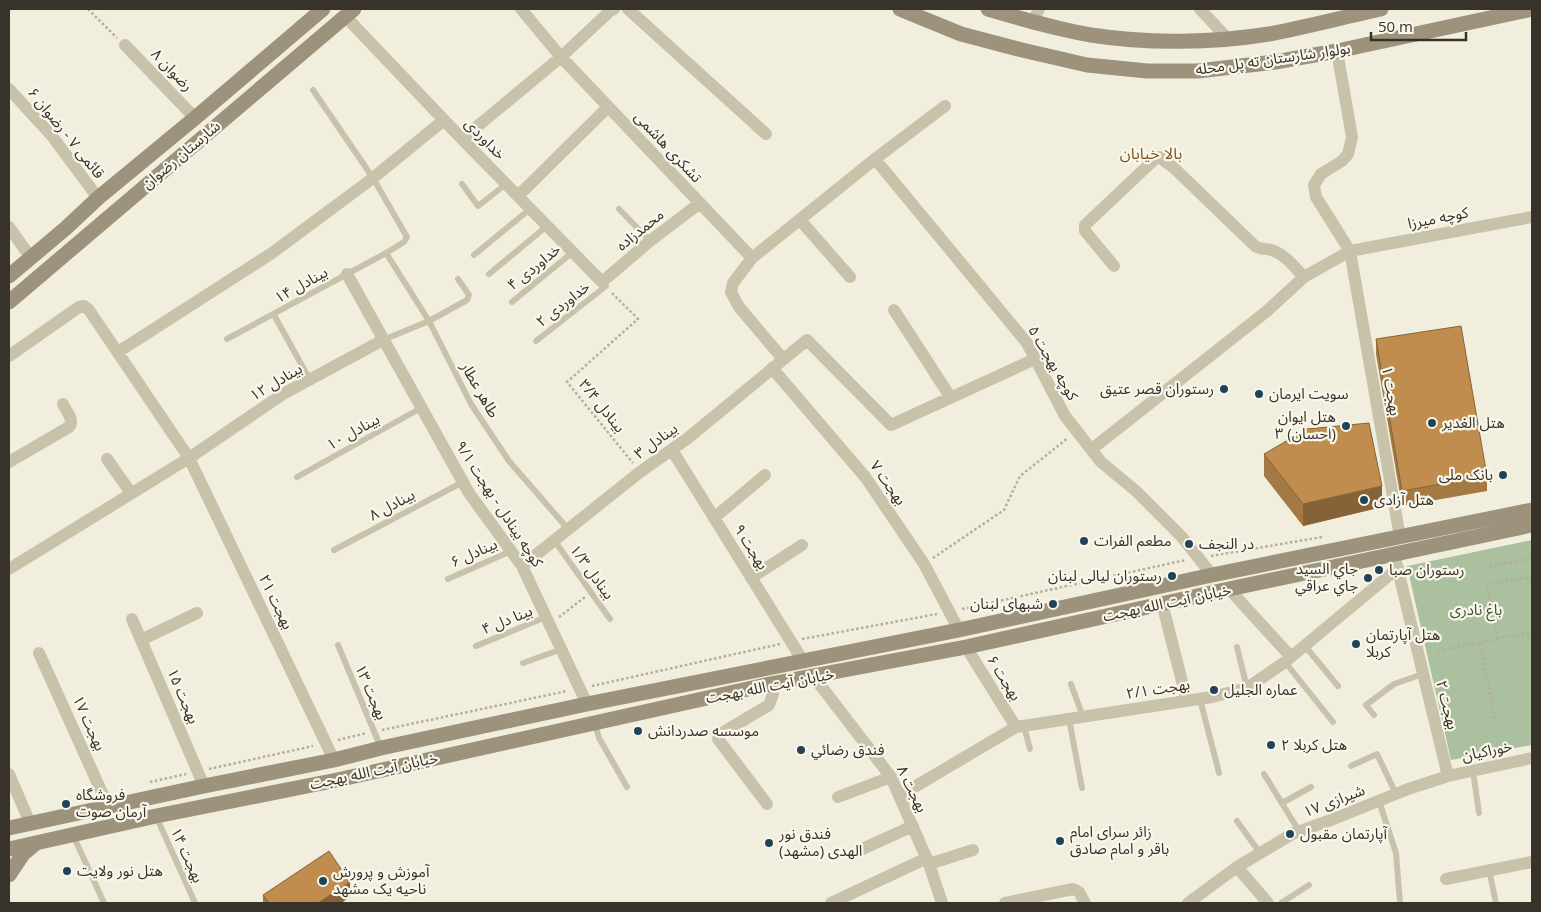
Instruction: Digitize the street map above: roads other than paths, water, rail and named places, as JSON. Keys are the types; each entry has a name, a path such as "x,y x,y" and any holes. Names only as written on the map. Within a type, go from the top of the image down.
{"main road":[{"name":"شارستان رضوان","path":"9,276 98,198 323,9"},
{"name":"بولوار شارستان ته پل محله","path":"900,9 961,34 1022,50 1087,65 1147,71 1198,71 1274,62 1336,51 1532,9"},
{"name":"بولوار شارستان ته پل محله","path":"988,9 1036,15 1091,35 1147,40 1201,41 1268,34 1381,9"},
{"name":"شارستان رضوان","path":"9,302 350,13"},
{"name":"خیابان آیت الله بهجت","path":"16,824 334,760 381,748 587,704 959,630 1212,575 1532,510"},
{"name":"خیابان آیت الله بهجت","path":"9,849 156,816 337,780 770,684 814,677 966,646 1229,589 1396,561 1532,525"},
{"path":"9,875 23,854 35,844"}],"street":[{"name":"تشکری هاشمی","path":"521,9 561,57 752,258"},
{"path":"462,139 561,57 610,10 614,9"},
{"path":"628,9 766,134"},
{"path":"1200,9 1227,38"},
{"name":"خداوردی","path":"350,13 444,120 604,284"},
{"name":"رضوان ۸","path":"125,45 195,118"},
{"path":"1336,51 1352,137 1348,154 1342,161 1321,174 1314,185 1316,196 1350,251"},
{"name":"قائمی ۷ - رضوان ۶","path":"9,89 52,136 98,198"},
{"path":"782,359 739,307 730,292 733,283 752,258 875,159 946,106"},
{"path":"518,196 608,107"},
{"path":"118,352 272,252 373,178 444,120"},
{"path":"1114,266 1085,231 1085,225 1159,157 1173,167 1255,246 1261,250 1271,250 1281,255 1304,277"},
{"name":"کوچه بهجت ۵","path":"875,159 1027,343 1065,416 1101,462 1136,491 1181,536 1212,575"},
{"name":"محمدزاده","path":"604,284 650,241 700,204"},
{"name":"کوچه میرزا","path":"1092,449 1267,311 1304,277 1350,251 1532,217"},
{"path":"800,220 850,277"},
{"path":"9,227 31,258"},
{"name":"بهجت ۱","path":"1350,251 1400,537"},
{"name":"کوچه بینادل - بهجت ۹/۱","path":"347,274 469,493 522,566 587,704"},
{"name":"بهجت ۲۱","path":"9,356 78,307 84,306 90,310 189,458 334,760"},
{"path":"894,310 952,398 1035,359"},
{"name":"بینادل ۱۲","path":"9,569 189,458 283,394 383,340"},
{"name":"بینادل ۳","path":"522,566 640,472 672,450 807,340 891,425 952,398"},
{"name":"بهجت ۷","path":"772,368 866,478 924,564 959,630"},
{"path":"9,462 72,424 72,420 62,404"},
{"name":"بهجت ۹","path":"672,450 803,660"},
{"path":"107,459 131,493"},
{"path":"714,518 765,476"},
{"path":"751,578 802,545"},
{"name":"بهجت ۲/۱","path":"899,796 1020,726 1200,699 1247,688 1305,646 1396,561"},
{"name":"بهجت ۲","path":"1396,561 1448,776"},
{"path":"1229,589 1288,660"},
{"path":"1162,604 1187,701"},
{"path":"141,640 197,613"},
{"name":"بهجت ۱۵","path":"132,619 204,786"},
{"name":"بهجت ۶","path":"966,646 1020,726"},
{"name":"بهجت ۱۷","path":"39,653 108,806"},
{"name":"بهجت ۸","path":"814,677 891,777 928,861 942,903"},
{"path":"767,804 718,739 719,735 769,705 773,694 770,684"},
{"name":"خوراکیان","path":"1448,776 1532,758"},
{"path":"9,774 16,824"},
{"name":"شیرازی ۱۷","path":"1188,903 1236,867 1292,834 1448,776"},
{"path":"838,798 891,777"},
{"path":"860,850 913,826"},
{"path":"831,903 928,861 973,850"},
{"path":"1446,879 1532,862"},
{"path":"1236,867 1268,903"},
{"path":"1005,903 1073,889 1079,892 1085,903"}],"lane":[{"path":"313,90 373,178"},
{"name":"بینادل ۱۴","path":"227,339 386,253 408,238 373,178"},
{"path":"462,184 478,206 506,184"},
{"path":"474,255 530,209"},
{"path":"619,209 650,241"},
{"path":"489,274 547,226"},
{"name":"خداوردی ۴","path":"512,302 573,252"},
{"name":"طاهر عطار","path":"386,253 429,321 470,404 510,461 568,529"},
{"path":"383,340 429,321 469,298 469,295 458,279"},
{"name":"خداوردی ۲","path":"536,341 604,284"},
{"path":"274,315 310,380"},
{"name":"بینادل ۱۰","path":"297,477 422,408"},
{"name":"بینادل ۸","path":"334,550 463,482"},
{"name":"بینادل ۱/۳","path":"554,540 610,619"},
{"name":"بینادل ۶","path":"448,579 511,551"},
{"name":"بینا دل ۴","path":"476,646 548,620"},
{"name":"بهجت ۱۳","path":"338,645 381,748"},
{"path":"1305,646 1338,686"},
{"path":"1237,647 1247,688"},
{"path":"523,663 562,649"},
{"path":"1288,660 1333,722"},
{"path":"1374,715 1366,705 1394,684 1423,674"},
{"path":"1071,684 1082,717"},
{"path":"1200,699 1219,773"},
{"path":"1069,719 1082,788"},
{"path":"594,722 599,738 627,787"},
{"path":"1020,726 1030,749"},
{"path":"1351,766 1377,754 1396,794"},
{"path":"1472,771 1479,814"},
{"path":"1264,774 1299,831"},
{"path":"1282,803 1311,787"},
{"path":"1379,801 1396,853 1400,903"},
{"name":"بهجت ۱۴","path":"156,816 195,903"},
{"path":"1237,820 1260,853"},
{"path":"73,835 104,903"},
{"path":"1490,870 1496,903"},
{"path":"1281,903 1308,885"}],"place":[{"name":"رستوران قصر عتیق","path":"1224,389"},
{"name":"سویت ایرمان","path":"1259,394"},
{"name":"هتل الغدیر","path":"1432,423"},
{"name":"هتل ایوان ۳ (احسان)","path":"1346,426"},
{"name":"بانک ملی","path":"1503,475"},
{"name":"هتل آزادی","path":"1364,500"},
{"name":"مطعم الفرات","path":"1084,541"},
{"name":"در النجف","path":"1189,544"},
{"name":"رستوران صبا","path":"1379,570"},
{"name":"رستوران لیالی لبنان","path":"1172,576"},
{"name":"جاي السيد جاي عراقي","path":"1368,578"},
{"name":"شبهای لبنان","path":"1053,604"},
{"name":"هتل آپارتمان کربلا","path":"1356,644"},
{"name":"عماره الجلیل","path":"1214,690"},
{"name":"موسسه صدردانش","path":"638,731"},
{"name":"هتل کربلا ۲","path":"1271,745"},
{"name":"فندق رضائي","path":"801,750"},
{"name":"فروشگاه آرمان صوت","path":"66,804"},
{"name":"آپارتمان مقبول","path":"1290,834"},
{"name":"زائر سرای امام باقر و امام صادق","path":"1060,841"},
{"name":"فندق نور الهدى (مشهد)","path":"769,843"},
{"name":"هتل نور ولایت","path":"67,871"},
{"name":"آموزش و پرورش ناحیه یک مشهد","path":"323,881"}],"district":[{"name":"بالا خیابان","path":"1151,153"}],"park label":[{"name":"باغ نادری","path":"1476,610"}]}
